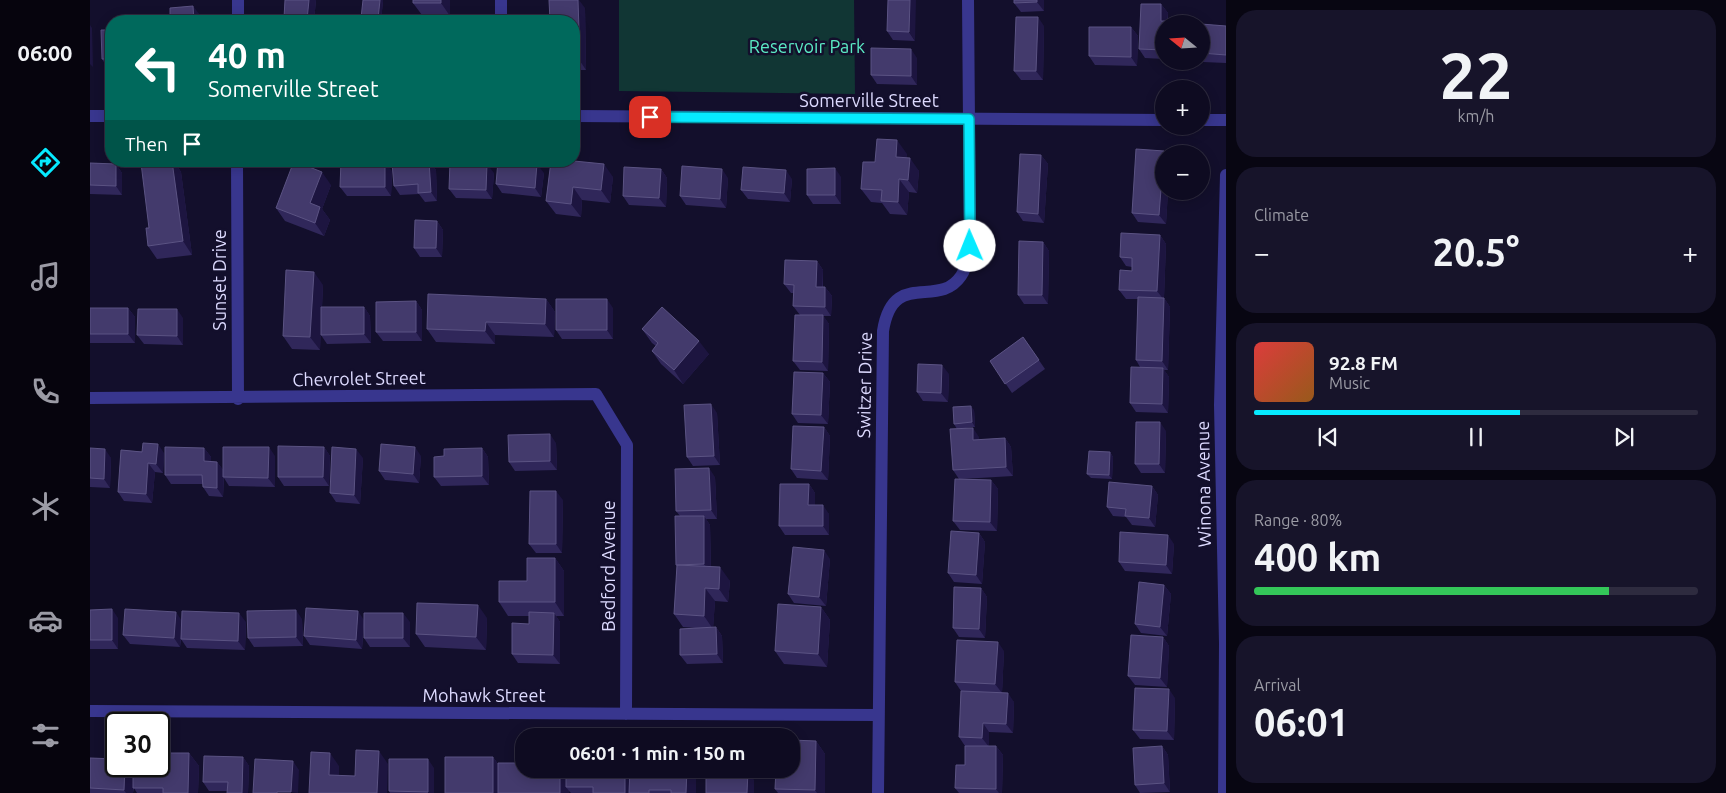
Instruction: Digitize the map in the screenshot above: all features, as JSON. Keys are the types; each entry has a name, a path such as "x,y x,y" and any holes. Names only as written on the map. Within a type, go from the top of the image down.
{"street":[{"path":"238,0 238,15"},
{"path":"500,0 501,15"},
{"name":"Switzer Drive","path":"878,793 883,331 888,312 900,297 915,292 948,288 961,276 966,264 970,246 968,0"},
{"path":"90,116 105,116"},
{"name":"Somerville Street","path":"580,116 1155,120"},
{"path":"1210,120 1226,120"},
{"name":"Sunset Drive","path":"237,167 238,399"},
{"name":"Winona Avenue","path":"1224,793 1226,643 1223,404 1226,175"},
{"name":"Chevrolet Street","path":"90,398 238,399 596,394 613,422"},
{"name":"Bedford Avenue","path":"613,422 626,445 626,714"},
{"name":"Mohawk Street","path":"90,712 878,714"}],"green space":[{"name":"Reservoir Park","path":"619,0 854,0 855,94 619,91"}],"building":[{"path":"285,0 309,0 308,15 284,15"},
{"path":"363,0 380,0 378,15 361,15"},
{"path":"413,0 441,0 441,3 413,3"},
{"path":"549,0 578,0 578,15 550,15"},
{"path":"888,0 910,0 909,32 887,31"},
{"path":"1014,0 1037,0 1037,2 1014,3"},
{"path":"1141,4 1161,4 1161,15 1155,15 1155,50 1139,49"},
{"path":"193,6 194,15 170,15 170,8"},
{"path":"1016,17 1038,17 1036,71 1014,71"},
{"path":"1210,25 1226,26 1226,55 1210,54"},
{"path":"1089,27 1131,27 1131,57 1089,56"},
{"path":"101,30 105,30 105,59 102,59"},
{"path":"871,48 911,49 911,76 871,75"},
{"path":"877,139 897,140 896,157 910,158 908,180 899,179 898,202 881,201 882,190 861,189 863,162 875,162"},
{"path":"1136,149 1155,150 1155,200 1160,200 1159,215 1132,213"},
{"path":"1020,154 1041,155 1038,214 1017,212"},
{"path":"580,162 604,164 601,190 573,187 571,204 546,201 550,167 580,167"},
{"path":"90,163 105,164 105,167 116,167 116,186 90,185"},
{"path":"682,166 722,169 720,199 680,196"},
{"path":"141,167 173,167 183,241 148,246 146,228 149,228"},
{"path":"292,167 309,167 322,172 310,203 320,207 315,223 276,208"},
{"path":"341,167 385,167 385,187 340,187"},
{"path":"392,167 429,167 431,192 418,193 418,184 394,186"},
{"path":"450,167 487,167 486,190 449,189"},
{"path":"497,167 537,167 535,188 496,184"},
{"path":"624,167 661,169 659,198 623,196"},
{"path":"743,167 786,170 784,193 741,190"},
{"path":"835,168 835,195 807,195 807,169"},
{"path":"415,220 437,221 436,248 414,248"},
{"path":"1121,233 1160,235 1157,291 1119,290 1120,270 1132,271 1132,258 1120,257"},
{"path":"1019,241 1043,242 1042,295 1018,295"},
{"path":"785,260 817,261 816,287 825,287 825,307 793,306 794,285 784,284"},
{"path":"286,270 314,272 310,337 283,336"},
{"path":"428,294 546,299 545,324 486,322 485,331 427,329"},
{"path":"1138,297 1164,298 1162,361 1136,360"},
{"path":"556,299 607,299 607,330 556,330"},
{"path":"416,301 416,332 376,332 376,302"},
{"path":"321,307 364,307 364,334 321,335"},
{"path":"662,307 699,341 674,370 652,351 658,343 642,329"},
{"path":"90,308 128,308 128,334 90,334"},
{"path":"138,309 177,309 177,336 137,335"},
{"path":"795,315 823,315 822,362 793,361"},
{"path":"1023,337 1039,360 1005,384 990,361"},
{"path":"918,364 942,365 941,393 917,392"},
{"path":"1131,367 1163,368 1162,404 1130,403"},
{"path":"794,372 823,373 821,415 792,414"},
{"path":"711,404 714,456 687,457 684,405"},
{"path":"971,406 972,422 954,424 953,407"},
{"path":"1136,422 1160,422 1159,464 1135,464"},
{"path":"793,426 824,427 821,471 791,469"},
{"path":"973,428 973,440 1005,438 1006,467 953,470 950,429"},
{"path":"550,434 550,461 509,462 508,435"},
{"path":"143,443 158,444 156,464 148,463 146,494 118,492 121,450 142,452"},
{"path":"381,444 415,447 413,474 379,471"},
{"path":"278,446 324,447 323,477 278,477"},
{"path":"165,447 204,448 204,461 217,462 217,488 203,487 202,475 165,475"},
{"path":"223,447 269,447 268,478 223,477"},
{"path":"332,447 356,449 354,495 330,493"},
{"path":"90,448 105,449 104,479 90,478"},
{"path":"482,448 482,476 434,477 434,457 444,456 444,449"},
{"path":"1089,451 1110,452 1109,475 1087,474"},
{"path":"709,468 711,510 676,511 675,469"},
{"path":"955,479 991,480 990,522 953,521"},
{"path":"1109,482 1152,486 1149,518 1125,516 1126,509 1107,507"},
{"path":"780,484 809,484 808,505 823,505 823,526 779,526"},
{"path":"530,491 556,491 556,544 529,544"},
{"path":"675,516 704,516 704,564 676,565"},
{"path":"951,531 979,533 976,575 948,573"},
{"path":"1120,532 1168,535 1166,565 1119,562"},
{"path":"793,547 824,550 819,597 788,594"},
{"path":"527,558 555,558 555,602 499,602 499,581 527,581"},
{"path":"677,565 720,567 719,589 705,588 704,616 674,614"},
{"path":"1139,582 1164,585 1160,627 1135,624"},
{"path":"954,587 981,588 979,629 953,628"},
{"path":"417,603 478,605 476,637 416,634"},
{"path":"778,604 821,607 818,654 775,651"},
{"path":"306,608 358,611 356,640 304,636"},
{"path":"112,609 112,640 90,640 90,610"},
{"path":"125,609 176,612 174,638 123,635"},
{"path":"296,610 296,637 248,638 247,611"},
{"path":"182,611 239,613 238,641 181,639"},
{"path":"529,612 554,613 553,655 512,654 512,623 529,624"},
{"path":"364,613 403,613 403,638 364,638"},
{"path":"716,627 717,654 680,655 680,629"},
{"path":"1131,635 1163,637 1160,678 1128,676"},
{"path":"957,640 998,642 995,684 955,682"},
{"path":"1135,688 1169,689 1167,731 1133,730"},
{"path":"961,691 1008,693 1006,724 983,723 982,738 959,737"},
{"path":"800,740 816,741 815,790 775,789 776,778 800,778"},
{"path":"965,746 996,746 996,789 955,788 956,765 965,765"},
{"path":"1162,746 1164,783 1135,785 1133,748"},
{"path":"356,750 379,751 377,793 309,793 311,752 330,753 329,775 355,776"},
{"path":"170,753 189,753 188,793 163,793 163,788 133,788 133,777 170,777"},
{"path":"204,756 243,757 242,793 227,793 228,782 203,782"},
{"path":"445,757 493,757 493,793 445,793"},
{"path":"90,758 105,759 105,777 125,777 124,790 90,788"},
{"path":"255,759 293,761 291,792 253,793"},
{"path":"389,759 428,759 428,792 389,791"},
{"path":"498,763 515,763 515,778 560,778 560,793 498,793"},
{"path":"566,778 625,778 625,793 593,793 593,787 566,787"},
{"path":"630,778 687,778 686,793 671,793 671,790 649,790 649,793 629,793"},
{"path":"706,778 748,778 747,793 706,793"}],"route":[{"path":"650,117 969,119 970,246"}]}
